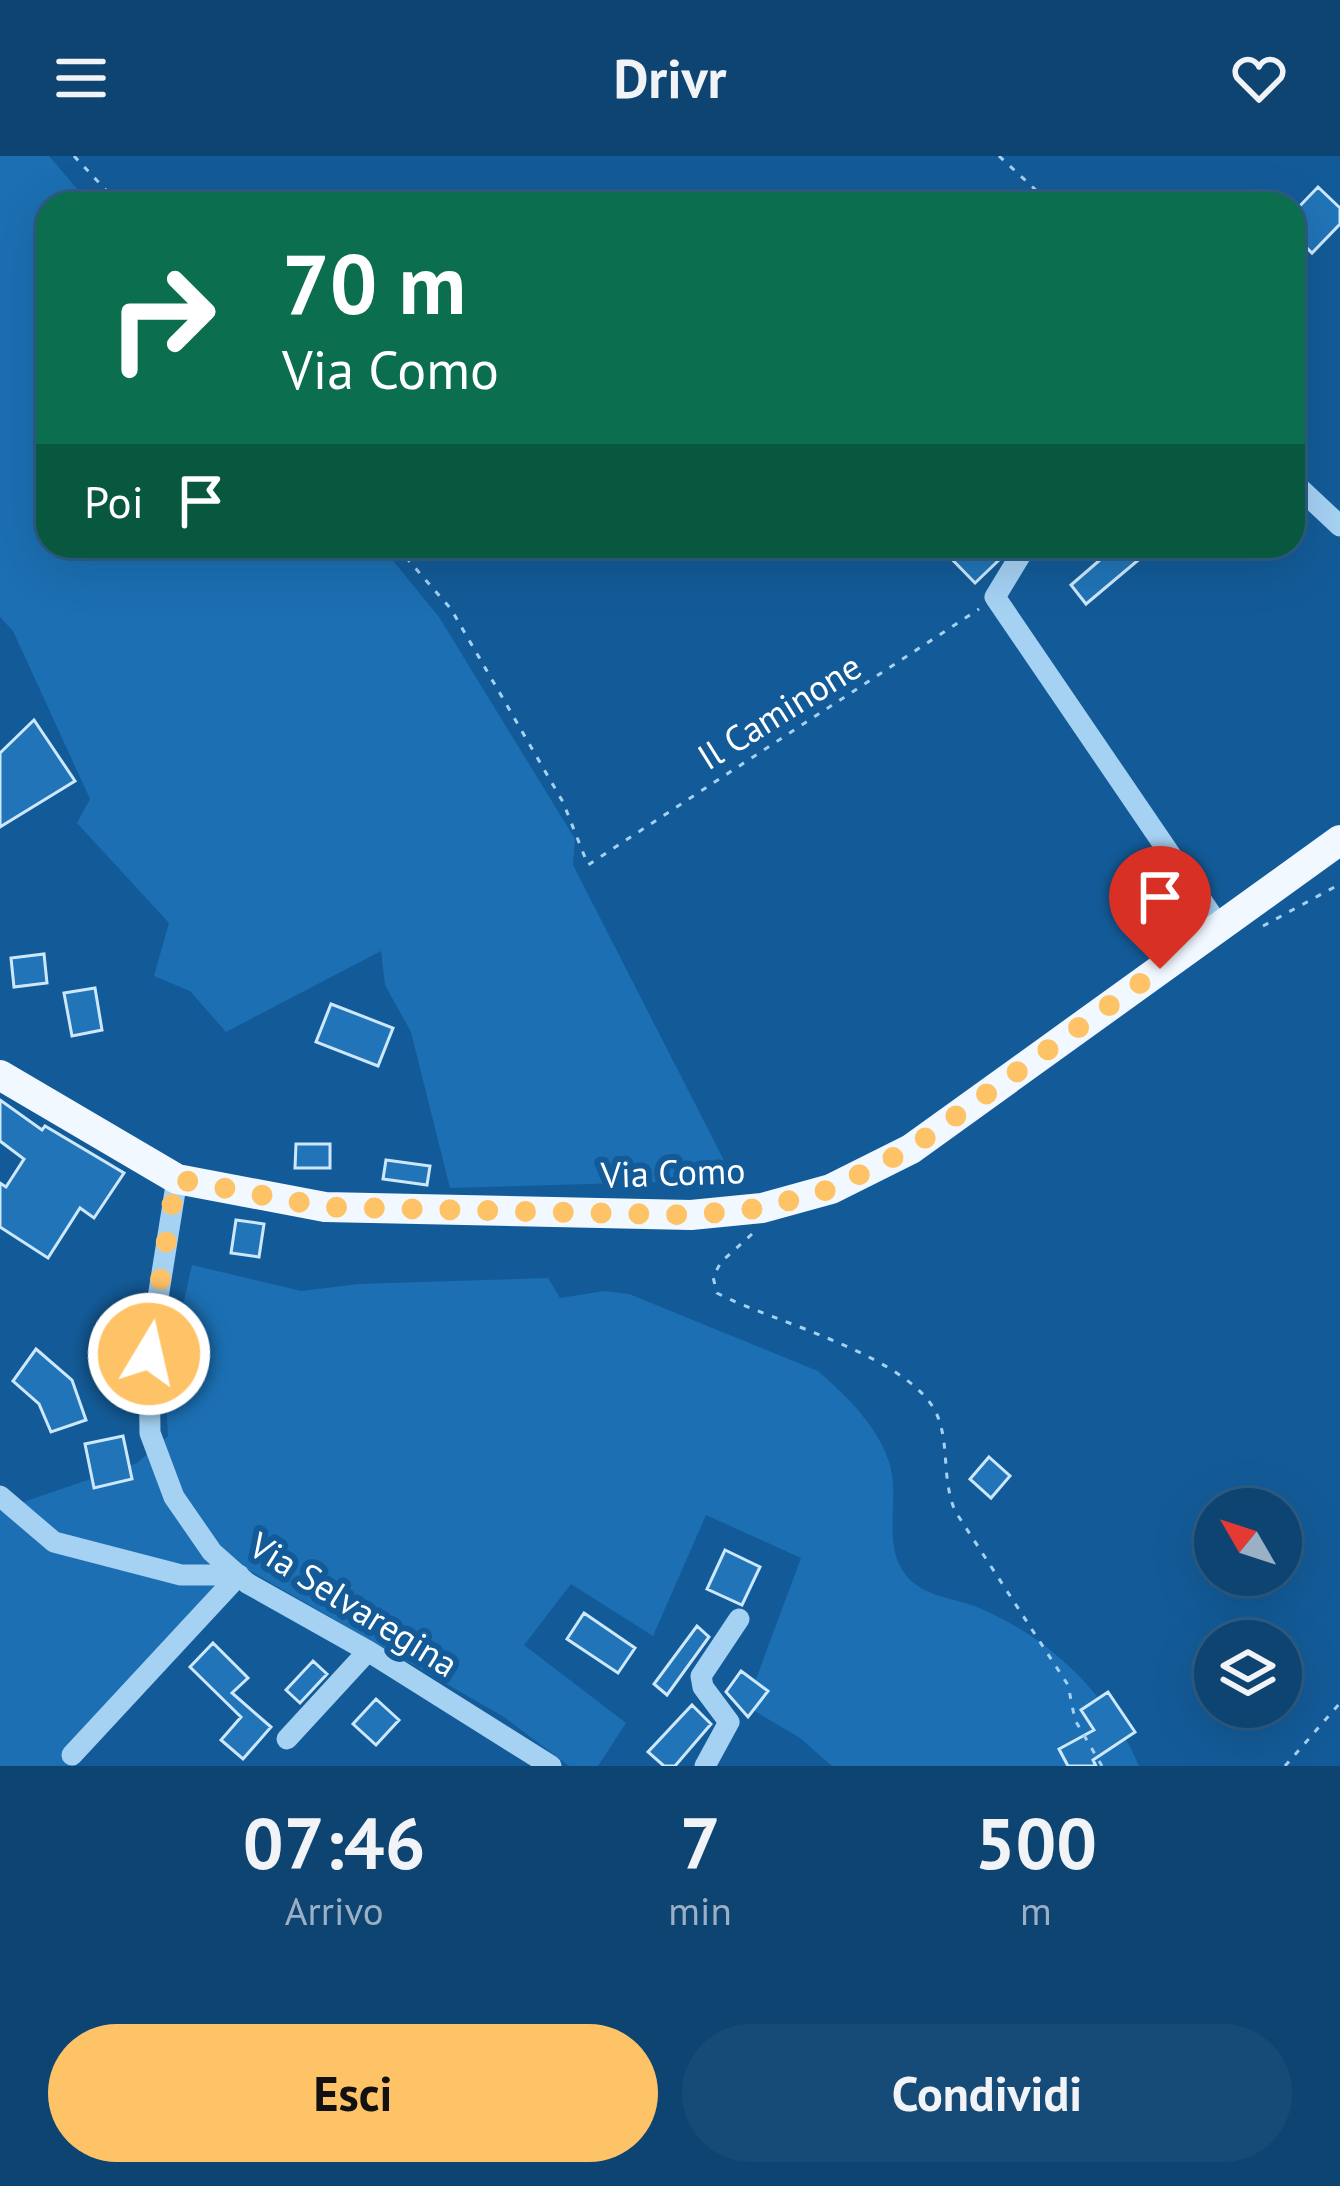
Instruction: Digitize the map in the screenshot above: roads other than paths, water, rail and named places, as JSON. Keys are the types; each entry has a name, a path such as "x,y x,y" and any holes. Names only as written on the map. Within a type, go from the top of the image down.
{"main road":[{"name":"Via Como","path":"0,1075 176,1179 325,1207 691,1215 790,1202 872,1172 910,1149 1340,841"}],"street":[{"path":"1305,493 1340,526"},
{"path":"1018,558 994,597 1219,926"},
{"name":"Via Selvaregina","path":"176,1179 149,1354 150,1433 174,1497 212,1552 238,1576 550,1766"},
{"path":"0,1496 54,1542 181,1575 238,1576"},
{"path":"72,1755 238,1576"},
{"path":"705,1766 729,1723 703,1688 701,1676 739,1619"},
{"path":"287,1739 368,1651"}]}
